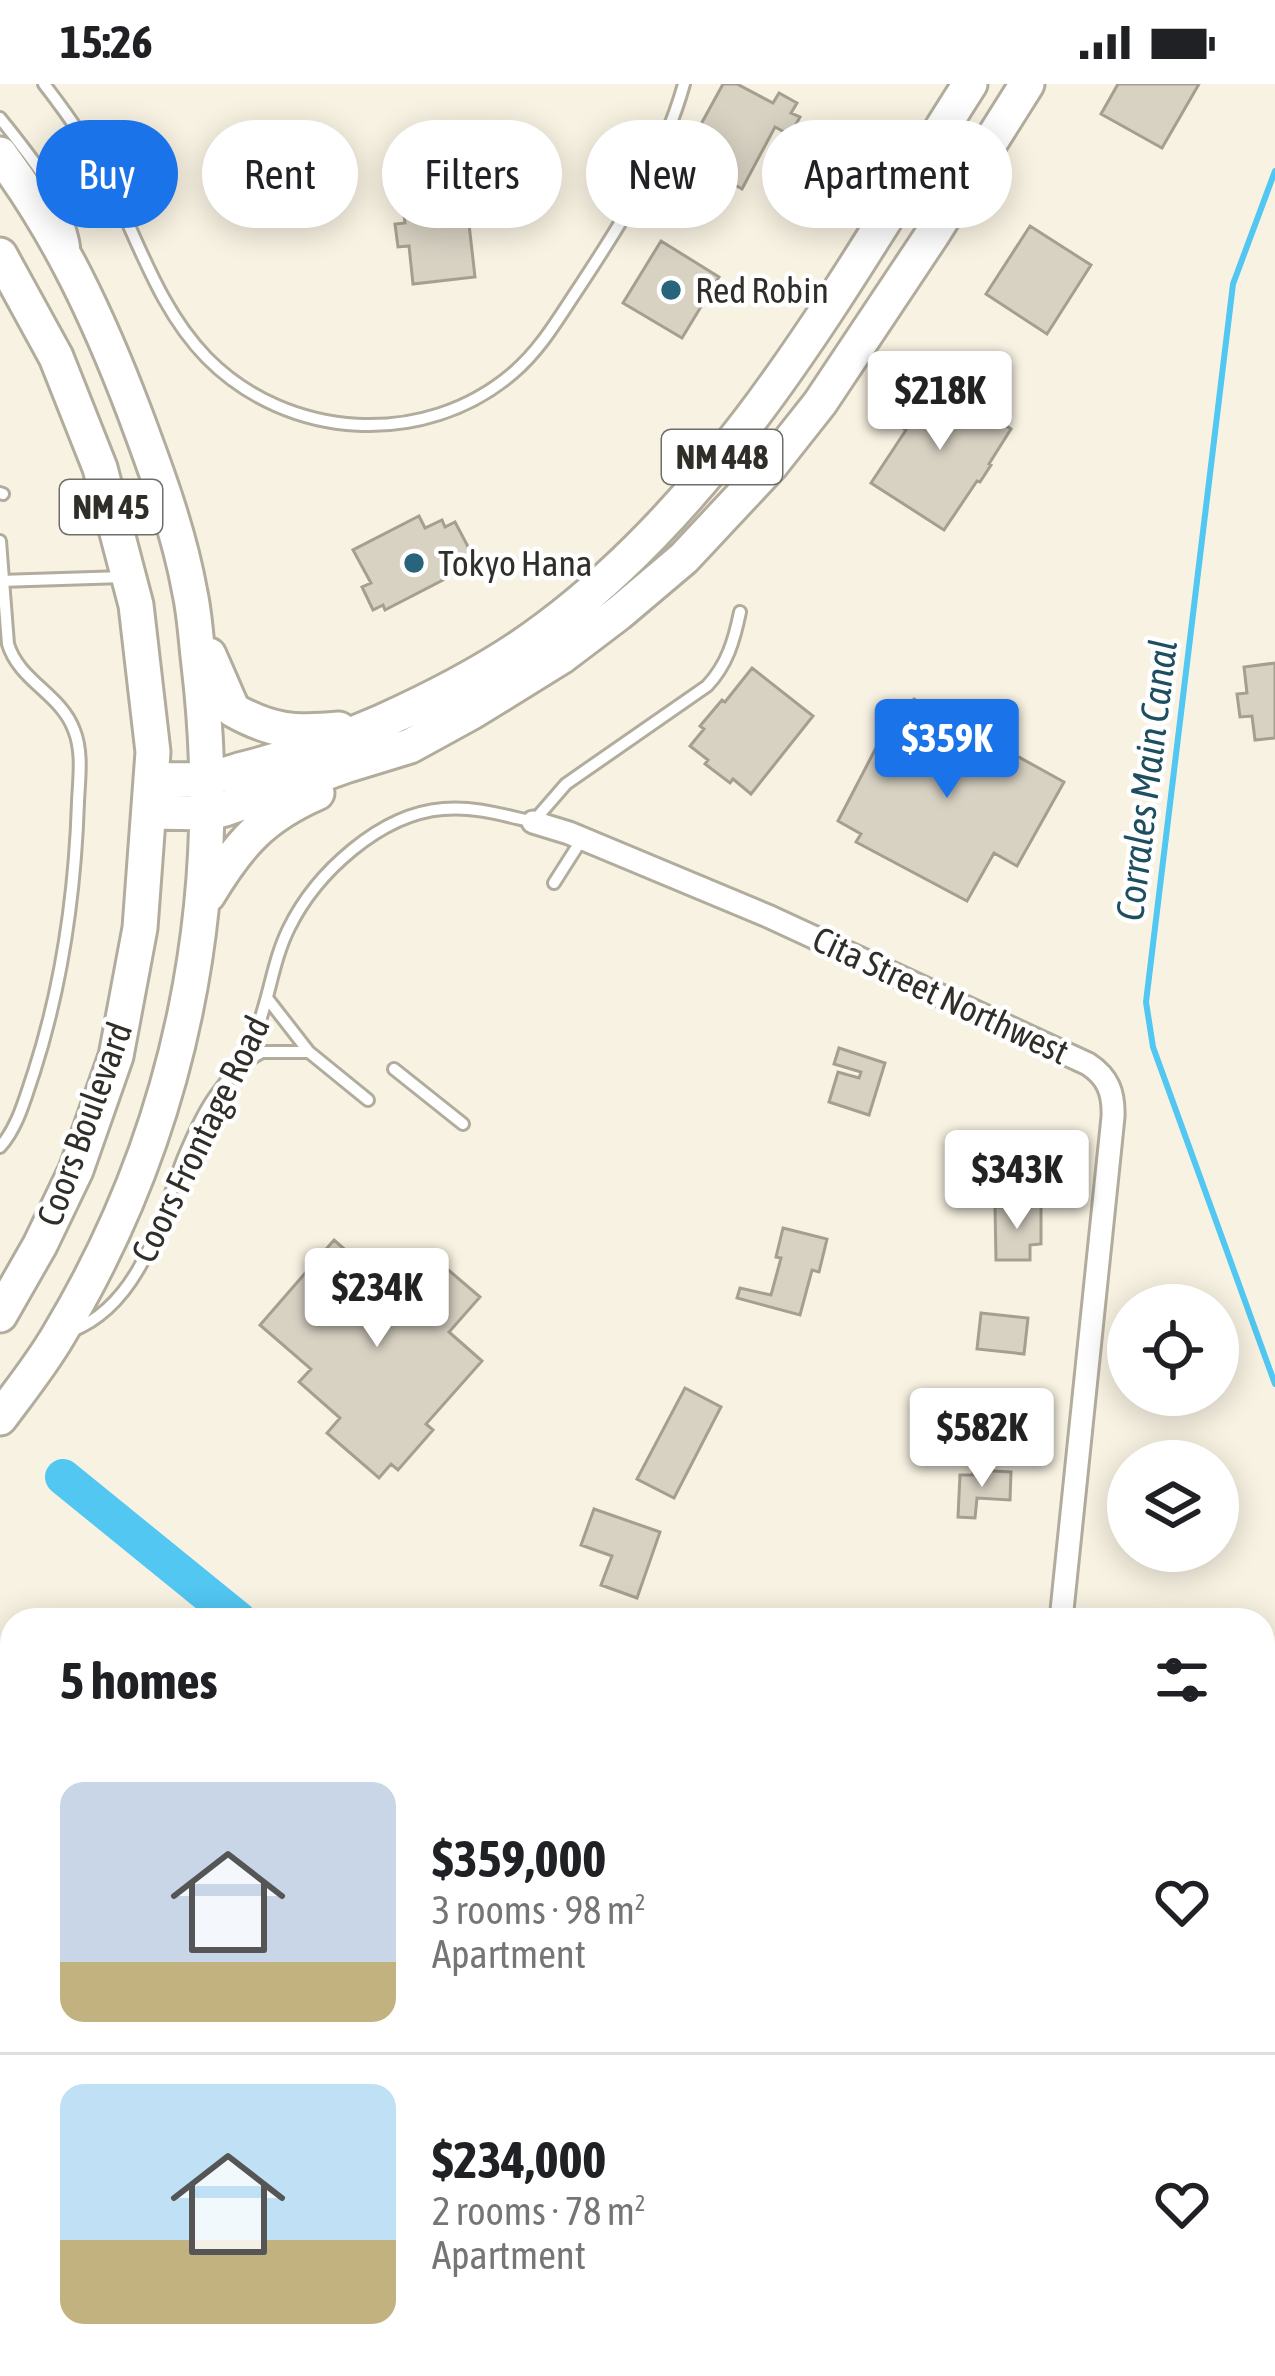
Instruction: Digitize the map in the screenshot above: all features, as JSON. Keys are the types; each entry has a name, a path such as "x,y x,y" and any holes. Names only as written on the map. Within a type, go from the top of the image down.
{"main road":[{"name":"NM 448","path":"152,796 284,759 370,727 458,685 546,629 603,583 724,454 782,376 970,84"},
{"name":"NM 448","path":"152,796 209,813 410,746 504,694 590,635 666,574 737,504 820,403 1028,84"},
{"name":"NM 45","path":"0,154 76,273 114,359 175,530 190,593 207,730 204,902"},
{"name":"NM 45","path":"0,255 72,393 100,468 130,577 147,690 152,796"},
{"path":"190,593 213,670 232,710 274,729 370,727"},
{"path":"204,902 256,829 303,799 410,746"},
{"name":"Coors Boulevard","path":"0,1315 76,1170 116,1056 140,928 152,796"},
{"name":"Coors Boulevard","path":"50,1348 119,1218 164,1101 187,1010 204,902"},
{"name":"NM 45","path":"0,1418 50,1348"}],"street":[{"name":"Cita Street Northwest","path":"533,822 854,955 1088,1064 1107,1082 1113,1117 1062,1608"}],"lane":[{"path":"44,84 99,164 160,289 197,348 241,387 278,407 324,422 375,426 424,419 466,404 530,357 637,198 662,147 684,84"},
{"path":"0,118 68,220 76,273"},
{"path":"0,541 12,656 68,718 79,753 77,838 62,960 33,1075 13,1130 0,1147"},
{"path":"2,581 130,577"},
{"path":"533,822 566,784 706,686 723,665 740,613"},
{"name":"Coors Frontage Road","path":"50,1348 123,1294 143,1260 190,1142 257,1030 288,930 306,898 334,865 368,839 411,817 441,809 482,809 533,822"},
{"path":"554,884 582,839"},
{"path":"267,998 309,1052 368,1100"},
{"path":"239,1066 262,1052 309,1052"},
{"path":"394,1069 464,1124"}],"building":[{"path":"723,84 737,84 773,103 779,93 797,103 791,113 800,117 762,120 762,151 742,189 738,187 738,120 703,120"},
{"path":"1118,84 1199,84 1162,148 1101,114"},
{"path":"1030,226 1091,265 1047,334 986,294"},
{"path":"396,228 469,228 475,277 413,284 409,246 398,247"},
{"name":"Red Robin","path":"661,241 719,277 682,338 623,303"},
{"path":"925,381 935,388 939,381 1011,429 944,530 871,483 906,430 897,424"},
{"name":"Tokyo Hana","path":"419,516 425,528 442,520 445,527 455,522 473,556 467,559 470,566 385,610 383,605 373,610 362,587 371,583 353,550"},
{"path":"1275,663 1275,738 1255,740 1252,716 1240,717 1237,694 1247,693 1244,667"},
{"path":"752,668 813,716 751,794 705,764 708,760 690,746 704,729 700,726"},
{"path":"914,699 1064,782 1017,866 994,853 967,901 856,842 861,834 838,821 892,717 901,721"},
{"path":"839,1048 885,1063 869,1115 829,1102 838,1072 859,1078 861,1072 834,1064"},
{"path":"1041,1206 1041,1244 1030,1245 1030,1260 996,1260 995,1207"},
{"path":"783,1228 827,1239 819,1272 812,1270 800,1315 737,1298 740,1288 771,1295"},
{"path":"334,1240 384,1284 388,1280 395,1285 425,1250 480,1297 449,1332 482,1361 426,1424 433,1430 398,1470 391,1464 379,1478 327,1433 340,1418 299,1382 311,1369 260,1325"},
{"path":"981,1313 1028,1318 1024,1354 977,1349"},
{"path":"685,1388 721,1407 674,1498 637,1479"},
{"path":"973,1470 1011,1472 1010,1500 977,1498 975,1518 958,1517 960,1475 973,1475"},
{"path":"594,1509 660,1532 637,1598 601,1585 612,1556 581,1545"}],"waterway":[{"name":"Corrales Main Canal","path":"1275,171 1233,284 1146,1002 1153,1047 1275,1384"},
{"path":"63,1477 224,1608"}],"place":[{"name":"Red Robin","path":"671,290"},
{"name":"Tokyo Hana","path":"414,563"}]}
